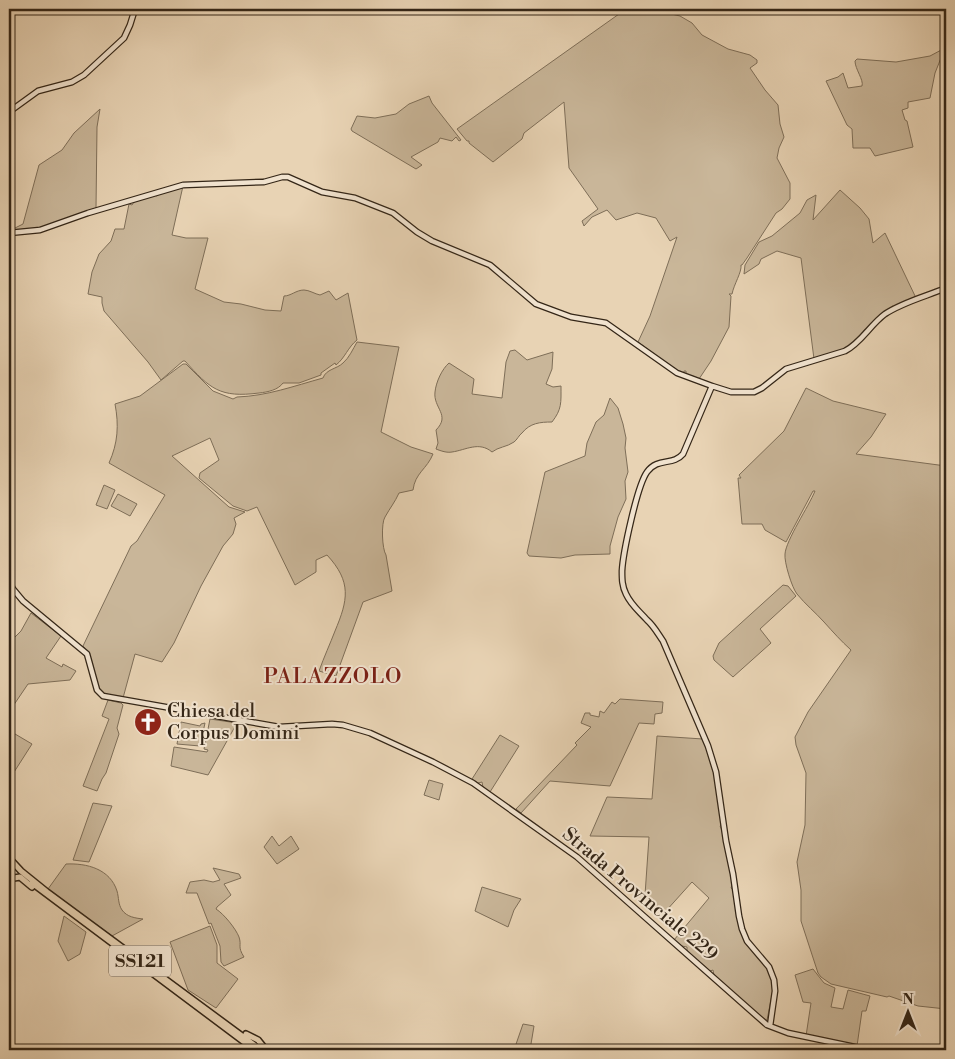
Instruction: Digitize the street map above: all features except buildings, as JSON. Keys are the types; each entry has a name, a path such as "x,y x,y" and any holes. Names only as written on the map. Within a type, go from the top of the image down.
{"main road":[{"name":"SS121","path":"9,858 19,871 45,894 255,1050"},
{"name":"SS121","path":"9,863 261,1050"},
{"path":"11,874 20,877 45,894"},
{"path":"213,1015 222,1018 250,1038 258,1040 266,1050"}],"street":[{"path":"9,112 38,91 72,82 84,75 124,38 135,9"},
{"path":"9,233 40,230 88,213 183,185 264,182 285,177 327,193 355,198 387,210 417,232 438,244 490,265 536,304 571,317 606,323 677,373 712,386 743,393 759,391 786,369 845,351 885,314 946,288"},
{"path":"712,386 683,454 674,461 656,464 644,477 624,556 622,582 631,603 654,627 663,641 682,682 713,763 718,781 724,833 733,874 740,923 747,941 769,967 774,980 775,991 770,1026"},
{"path":"9,530 9,542"},
{"name":"Strada Provinciale 229","path":"9,581 15,593 36,613 87,654 96,685 102,696 279,727 332,724 370,733 449,770 480,787 578,857 770,1026 798,1036 869,1050"}],"shaded area":[{"path":"659,11 680,16 692,23 702,35 728,49 750,55 757,60 757,63 750,68 778,105 780,124 784,137 777,158 790,183 790,199 776,213 741,265 732,294 729,294 731,296 729,327 699,379 686,374 686,371 684,371 684,374 675,370 675,368 638,342 650,316 677,237 670,241 656,218 637,213 616,220 607,210 592,217 584,226 582,221 598,209 569,168 564,102 524,133 522,139 493,162 469,143 457,129 619,14 647,14"},
{"path":"945,48 935,73 930,98 908,102 908,108 902,110 907,121 913,147 875,156 870,148 853,148 852,129 847,125 826,81 843,73 848,88 862,86 862,81 855,64 857,59 896,62 930,56"},
{"path":"429,96 432,103 461,140 459,141 456,137 452,141 440,138 438,142 411,157 422,165 416,169 351,129 357,116 375,118 396,114 409,104"},
{"path":"100,109 97,127 96,208 42,228 9,231 23,224 39,165 62,150 74,133"},
{"path":"183,186 172,235 186,238 208,238 195,289 224,302 265,310 281,311 284,296 301,290 320,295 329,291 336,300 348,293 357,340 336,365 335,363 321,373 321,375 299,383 283,383 276,389 259,393 234,394 217,389 202,379 185,361 161,380 104,311 102,297 88,294 92,272 99,254 111,241 115,229 124,229 129,204 132,205 134,202"},
{"path":"840,190 869,219 873,243 885,233 916,298 896,307 892,306 892,309 864,330 848,348 814,359 801,258 777,251 761,259 759,264 744,274 745,265 759,242 772,236 800,213 807,200 816,195 813,220"},
{"path":"357,342 399,347 381,432 411,447 433,454 416,479 413,490 399,493 385,517 383,542 392,591 363,602 336,676 319,671 343,610 345,592 341,574 327,555 316,560 316,572 295,585 257,507 247,511 233,506 199,478 200,473 219,460 210,438 172,456 229,507 245,512 234,518 236,524 233,534 223,546 201,586 174,643 162,662 135,654 123,698 102,693 90,657 83,646 131,546 137,541 165,495 109,463 117,434 115,404 140,396 183,364 186,364 213,391 233,399 280,390 323,378 329,371 345,361"},
{"path":"515,350 527,360 553,352 552,369 546,384 553,387 561,386 561,397 559,409 552,422 532,425 514,442 492,452 482,447 472,447 450,452 436,449 438,443 436,430 440,425 442,416 436,403 435,392 440,376 446,366 449,363 474,379 472,394 502,398 506,362 510,351"},
{"path":"806,388 833,401 886,414 871,437 856,454 946,466 946,1009 918,1006 889,996 831,984 818,973 801,921 801,890 797,862 805,825 806,773 795,737 808,712 851,650 797,594 787,569 786,548 815,491 813,491 786,542 765,530 762,524 742,524 738,478 741,478 739,475 784,431"},
{"path":"610,398 618,408 623,424 626,438 625,448 628,472 625,481 626,499 618,517 610,546 610,554 575,555 561,558 529,556 527,553 545,472 585,456 587,443 596,422 604,415"},
{"path":"104,485 115,490 107,509 96,505"},
{"path":"118,494 137,504 130,516 111,506"},
{"path":"783,585 788,586 796,596 760,629 771,643 733,677 714,660 713,656 719,643"},
{"path":"31,613 61,636 46,658 62,667 63,664 76,671 70,680 28,684 9,712 9,643 21,631"},
{"path":"620,699 663,702 662,713 655,714 654,724 639,723 610,786 550,781 521,813 516,809 577,745 575,743 591,727 581,723 585,713 599,717 600,711 604,713 612,702 615,704"},
{"path":"108,700 123,705 117,728 119,734 106,773 97,791 83,786 109,719 102,716"},
{"path":"210,719 237,723 208,775 171,766 174,747 207,752 208,750 204,749"},
{"path":"181,722 200,726 205,723 200,746 177,744"},
{"path":"10,731 32,744 9,780 9,733"},
{"path":"500,735 519,746 490,792 483,787 482,782 478,783 472,779"},
{"path":"657,736 703,739 707,749 716,781 722,824 720,826 733,883 731,888 734,890 741,931 772,976 773,990 767,1020 762,1018 714,975 713,970 710,971 687,951 687,947 674,940 709,898 692,882 665,912 645,895 649,837 590,836 607,797 652,799"},
{"path":"429,780 443,784 439,800 424,795"},
{"path":"93,803 112,806 89,862 73,860"},
{"path":"272,836 279,846 291,836 299,849 277,864 264,847"},
{"path":"66,864 90,866 109,877 114,883 122,910 131,917 143,919 112,936 48,889"},
{"path":"213,868 239,874 241,878 224,884 231,895 216,909 233,926 240,940 244,957 224,966 221,962 220,946 197,893 186,893 190,882 204,880 213,882 220,880"},
{"path":"482,887 521,899 514,910 508,927 475,911"},
{"path":"64,916 86,932 80,954 68,961 58,941"},
{"path":"210,926 217,945 217,963 238,979 216,1008 188,990 170,942"},
{"path":"813,969 824,983 835,988 831,1007 843,1009 848,990 870,996 866,1011 862,1011 857,1046 806,1036 811,1003 803,1002 795,975"},
{"path":"523,1024 534,1026 530,1050 514,1050"}],"place":[{"name":"Chiesa del Corpus Domini","path":"148,722"}],"district":[{"name":"PALAZZOLO","path":"333,677"}]}
